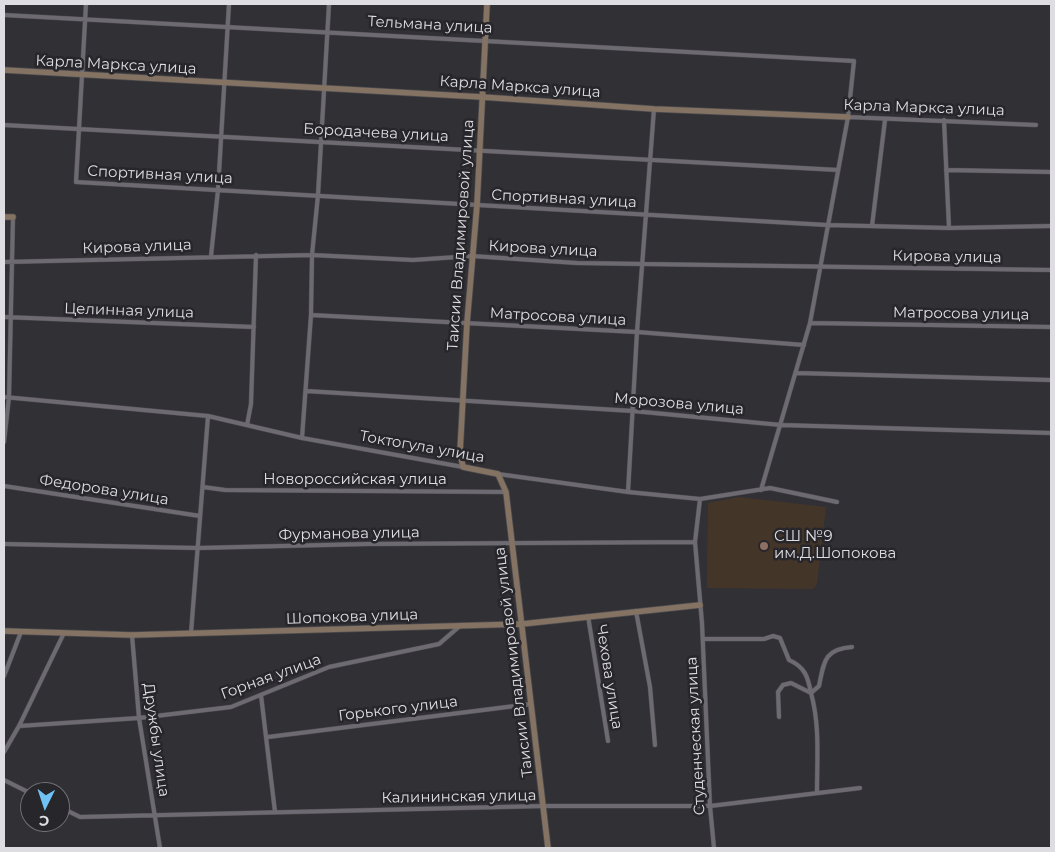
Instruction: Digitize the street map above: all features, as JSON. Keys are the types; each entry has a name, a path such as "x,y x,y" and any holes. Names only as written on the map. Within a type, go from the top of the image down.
{"street":[{"path":"80,129 86,4"},
{"path":"211,256 218,190 229,4"},
{"path":"302,438 312,315 312,255 318,195 329,4"},
{"name":"Таисии Владимировой улица","path":"463,467 460,452 467,323 477,205 487,4"},
{"name":"Тельмана улица","path":"4,15 854,61 848,118"},
{"name":"Карла Маркса улица","path":"4,70 224,84 324,87 654,109 1036,125"},
{"path":"628,492 637,332 654,109"},
{"path":"761,490 810,323 826,225 848,118"},
{"path":"872,226 885,120"},
{"path":"944,120 949,228"},
{"name":"Бородачева улица","path":"4,125 221,138 479,149 838,170"},
{"name":"Спортивная улица","path":"80,129 76,182 826,225 949,228 1051,226"},
{"path":"946,170 1051,172"},
{"path":"4,216 12,217 10,317 4,442"},
{"path":"247,425 251,404 256,255"},
{"name":"Кирова улица","path":"4,262 256,255 312,255 413,260 472,256 577,263 1051,270"},
{"name":"Матросова улица","path":"312,315 637,332 804,345"},
{"name":"Целинная улица","path":"4,317 254,327"},
{"name":"Матросова улица","path":"810,323 1051,327"},
{"path":"796,374 1051,380"},
{"name":"Морозова улица","path":"306,392 633,411 781,424 1051,433"},
{"name":"Токтогула улица","path":"6,397 208,416 302,438 498,474 628,492 700,498 770,488 837,502"},
{"path":"191,633 208,416"},
{"name":"Таисии Владимировой улица","path":"498,474 506,492 548,848"},
{"name":"Федорова улица","path":"4,486 200,516"},
{"name":"Новороссийская улица","path":"203,487 225,490 506,492"},
{"path":"700,498 695,542 700,604"},
{"name":"Фурманова улица","path":"4,544 198,548 512,542 695,542"},
{"name":"Шопокова улица","path":"4,631 132,636 522,624 700,604"},
{"name":"Студенческая улица","path":"700,604 710,806 714,848"},
{"path":"636,611 650,688 655,745"},
{"name":"Чехова улица","path":"588,616 608,740"},
{"name":"Горная улица","path":"20,726 139,718 231,707 329,667 440,644 461,626"},
{"path":"4,676 21,632"},
{"path":"4,752 20,726 64,633"},
{"name":"Дружбы улица","path":"132,636 139,718 160,848"},
{"path":"703,639 764,638 773,636 780,638 789,660 800,665 807,676 815,707 817,793"},
{"path":"811,693 820,686 824,663 830,652 839,648 852,647"},
{"path":"779,716 778,692 783,685 791,684 811,693"},
{"path":"261,695 268,737 275,812"},
{"name":"Горького улица","path":"268,737 531,704"},
{"path":"4,780 20,788"},
{"name":"Калининская улица","path":"70,812 80,817 544,806 710,806 860,788"}],"shaded area":[{"name":"СШ №9 им.Д.Шопокова","path":"739,497 826,507 817,584 813,589 707,588 708,503"}],"place":[{"name":"СШ №9 им.Д.Шопокова","path":"764,546"}]}
